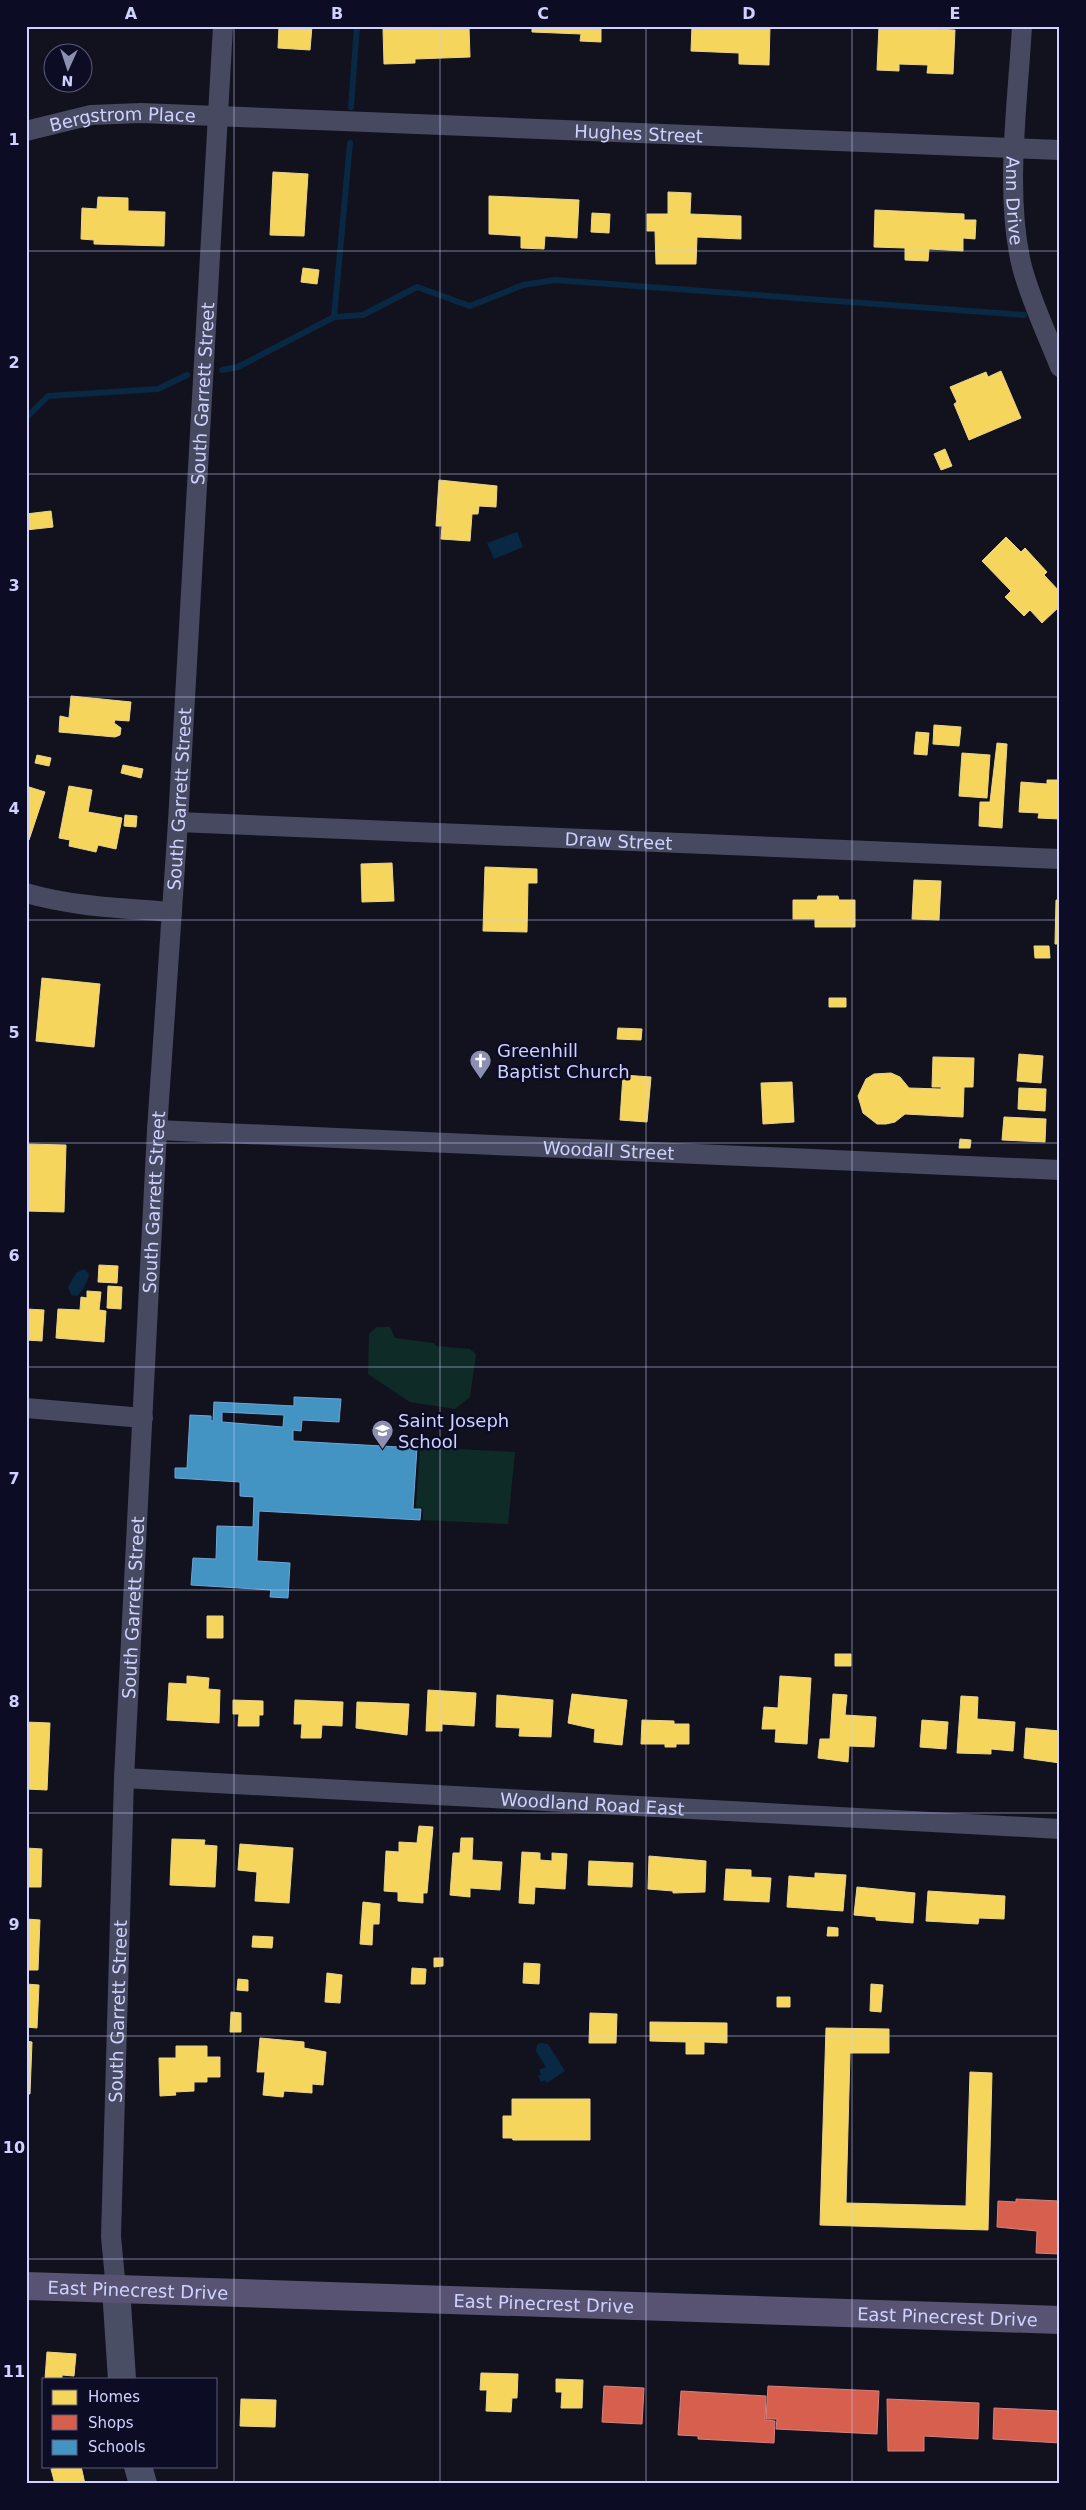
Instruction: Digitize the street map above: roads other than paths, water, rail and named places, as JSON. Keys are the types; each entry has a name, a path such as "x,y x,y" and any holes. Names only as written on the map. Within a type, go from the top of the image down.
{"main road":[{"name":"East Pinecrest Drive","path":"26,2286 1060,2320"}],"street":[{"name":"South Garrett Street","path":"122,2378 111,2237 124,1778 144,1418 157,1130 178,822 223,26"},
{"name":"Ann Drive","path":"1022,26 1015,148 1015,214 1022,266 1060,368"},
{"name":"Bergstrom Place","path":"26,131 91,115 141,113 218,116"},
{"name":"Hughes Street","path":"218,116 1060,150"},
{"name":"Draw Street","path":"178,822 1060,859"},
{"path":"26,894 52,901 76,904 172,912"},
{"name":"Woodall Street","path":"157,1130 1060,1170"},
{"path":"26,1408 144,1418"},
{"name":"Woodland Road East","path":"124,1778 1060,1829"},
{"path":"138,2468 142,2484"}],"water":[{"path":"517,532 523,547 494,559 487,543"},
{"path":"84,1269 89,1274 85,1286 77,1296 71,1295 68,1287 76,1273"},
{"path":"541,2043 548,2044 565,2071 547,2083 545,2080 541,2082 538,2076 541,2074 539,2070 546,2067 536,2051 537,2045"}],"waterway":[{"path":"351,107 357,26"},
{"path":"222,370 238,367 334,317 350,143"},
{"path":"334,317 363,315 417,287 470,306 523,285 555,280 1024,315"},
{"path":"26,418 48,396 158,389 187,375"}],"place":[{"name":"Greenhill Baptist Church","path":"481,1079"},
{"name":"Saint Joseph School","path":"382,1449"}]}
